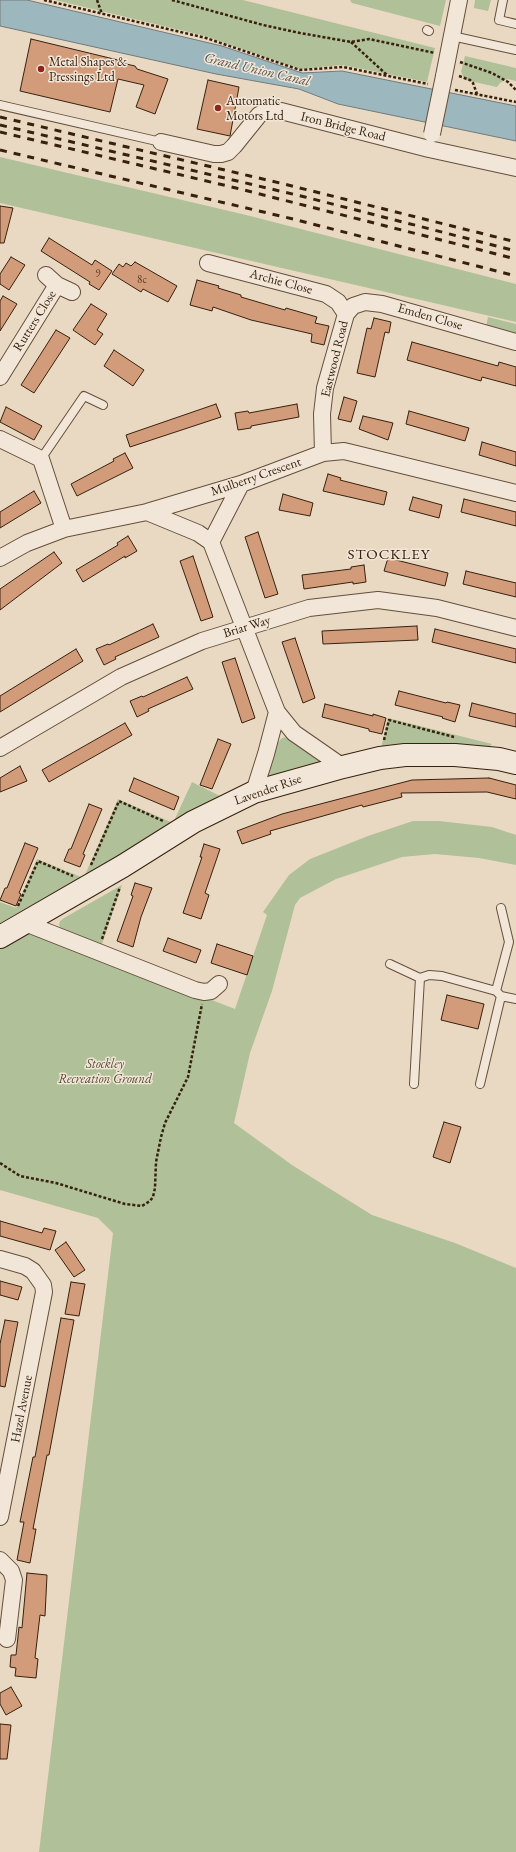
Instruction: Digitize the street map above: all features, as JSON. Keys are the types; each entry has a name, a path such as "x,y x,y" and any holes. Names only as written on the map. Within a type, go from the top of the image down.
{"street":[{"path":"430,141 459,0"},
{"name":"Iron Bridge Road","path":"161,142 214,154 221,154 228,152 234,146 259,115 264,112 281,111 430,141 516,168"},
{"name":"Archie Close","path":"208,263 326,294 338,302 346,314"},
{"name":"Rutters Close","path":"0,377 58,284"},
{"name":"Emden Close","path":"346,314 353,306 365,302 382,304 516,342"},
{"name":"Eastwood Road","path":"323,453 322,414 325,388 346,314"},
{"path":"0,439 40,459 64,529"},
{"name":"Mulberry Crescent","path":"0,558 27,543 64,529 147,512 241,484 323,453 344,451 516,493"},
{"path":"211,542 241,484"},
{"path":"147,512 198,533 211,542 277,712 294,733 343,767"},
{"name":"Briar Way","path":"0,748 121,677 202,641 309,608 378,600 437,608 516,628"},
{"path":"254,792 277,712"},
{"name":"Lavender Rise","path":"3,935 217,809 254,792 380,758 431,754 499,759 516,763"},
{"path":"25,923 195,990 204,992 213,990 219,984"},
{"name":"Hazel Avenue","path":"0,1259 25,1266 33,1271 43,1285 44,1301 0,1517"},
{"path":"0,1560 11,1571 14,1580 7,1639"}],"lane":[{"path":"503,0 499,20 516,24"},
{"path":"452,36 516,50"},
{"name":"Iron Bridge Road","path":"0,105 161,142"},
{"path":"40,459 84,396 104,405"},
{"path":"480,1084 509,942 501,908"},
{"path":"390,964 420,978 429,975 442,976 516,999"},
{"path":"414,1084 420,978"}],"path":[{"path":"44,0 206,38 300,70 343,67 441,83 477,94 516,102"},
{"path":"97,0 102,14"},
{"path":"172,0 263,25 351,42 369,39 448,56 465,65 492,73 508,82 516,90"},
{"path":"351,42 387,75"},
{"path":"467,78 473,83 477,94"},
{"path":"89,885 87,874 119,801 170,824 176,833"},
{"path":"3,935 38,861 79,878 89,885"},
{"path":"98,951 121,884"},
{"path":"0,1163 20,1176 56,1183 125,1204 142,1206 150,1201 153,1197 155,1188 156,1162 160,1136 188,1077 204,992"}],"green space":[{"path":"55,0 243,0 435,48 427,82 342,65 300,69 205,36"},
{"path":"350,0 446,0 440,26 352,3"},
{"path":"475,0 491,0 488,11 474,8"},
{"path":"465,56 516,68 516,81 507,79 500,83 497,87 465,80 461,72"},
{"path":"0,157 246,215 516,284 516,322 0,203"},
{"path":"488,317 516,324 516,335 486,327"},
{"path":"388,718 492,744 489,747 460,744 432,744 381,748"},
{"path":"282,738 290,738 317,757 319,763 270,778 267,774 276,745"},
{"path":"192,782 220,796 85,875 118,799 173,823"},
{"name":"Stockley Recreation Ground","path":"413,821 439,821 492,827 516,835 516,865 479,858 435,854 402,857 336,879 300,898 295,905 272,991 250,1053 234,1123 292,1165 372,1215 455,1243 516,1268 516,1852 39,1852 113,1233 98,1218 0,1190 0,949 31,930 235,1009 267,915 263,912 289,875 310,859 368,836"},
{"path":"37,859 81,877 0,923 0,902 16,908"},
{"path":"122,885 101,947 61,929 59,925 60,921 64,918"}],"water":[{"name":"Grand Union Canal","path":"0,0 27,0 222,46 302,73 342,71 516,106 516,141 338,104 299,89 216,74 0,26"}],"building":[{"path":"31,39 122,61 122,63 135,66 137,69 168,79 155,114 136,107 144,85 118,79 110,112 20,91"},
{"name":"Automatic Motors Ltd","path":"208,80 239,87 230,136 197,129"},
{"path":"0,206 13,208 4,243 0,243"},
{"path":"49,238 92,265 95,260 112,271 99,290 89,284 90,282 41,251"},
{"path":"11,257 25,265 9,290 0,284 0,274"},
{"path":"135,262 177,286 168,302 143,289 141,292 112,274 119,264 123,267 126,263 131,266"},
{"path":"197,280 219,286 218,288 241,295 241,297 285,310 286,308 317,317 315,323 329,326 324,345 311,342 312,334 251,320 213,307 212,311 190,305"},
{"path":"3,296 17,304 0,331 0,301"},
{"path":"91,304 107,314 97,330 103,334 95,345 73,330"},
{"path":"374,318 391,322 389,333 385,332 375,377 357,373 367,328 371,329"},
{"path":"56,330 70,338 34,393 21,385"},
{"path":"412,342 498,366 499,362 516,367 516,386 482,377 481,381 407,360"},
{"path":"114,350 144,370 133,386 104,366"},
{"path":"344,397 357,401 351,422 338,419"},
{"path":"216,404 221,417 130,447 126,435"},
{"path":"297,404 299,417 251,426 251,428 238,430 235,413 248,411 249,413"},
{"path":"6,407 42,426 34,440 0,422"},
{"path":"409,411 469,428 465,441 406,424"},
{"path":"363,416 393,423 388,440 359,429"},
{"path":"482,442 516,452 516,466 479,455"},
{"path":"125,453 133,468 77,496 71,484 114,461 113,459"},
{"path":"328,474 341,478 340,480 387,492 384,505 323,491"},
{"path":"34,491 41,503 0,528 0,512"},
{"path":"283,494 313,503 310,516 279,510"},
{"path":"413,497 442,505 439,518 409,510"},
{"path":"464,499 516,512 516,526 461,512"},
{"path":"258,532 278,594 265,598 245,537"},
{"path":"128,536 137,551 125,558 125,556 83,582 76,570 118,545 117,543"},
{"path":"54,552 62,563 0,610 0,589"},
{"path":"193,556 213,617 201,621 180,561"},
{"path":"388,558 448,573 445,586 384,571"},
{"path":"364,565 366,582 353,584 353,582 304,589 302,575 351,569 351,567"},
{"path":"466,571 516,583 516,597 463,584"},
{"path":"153,624 159,637 115,657 116,659 104,665 96,649 108,644 109,645"},
{"path":"417,626 418,640 323,644 322,631"},
{"path":"435,629 516,649 516,663 432,642"},
{"path":"295,638 315,698 303,703 282,642"},
{"path":"76,649 83,661 0,712 0,696"},
{"path":"235,658 255,718 242,723 222,662"},
{"path":"187,677 193,689 148,709 149,711 137,717 130,701 142,696 143,697"},
{"path":"399,691 460,705 455,722 442,718 443,717 395,705"},
{"path":"472,703 516,714 516,727 469,716"},
{"path":"325,704 386,718 382,734 369,731 369,729 322,717"},
{"path":"125,723 132,735 49,782 42,770"},
{"path":"218,739 231,744 212,789 200,785"},
{"path":"20,766 27,781 0,792 0,778"},
{"path":"134,778 179,797 174,810 129,791"},
{"path":"489,778 516,785 516,799 487,792 401,793 402,797 363,807 362,805 270,831 271,834 242,844 237,831 282,814 412,780"},
{"path":"89,804 102,809 83,854 85,855 80,867 64,861 69,849 71,849"},
{"path":"25,843 38,848 19,893 21,894 16,906 0,900 5,888 7,888"},
{"path":"204,844 220,849 205,893 209,895 201,919 183,913 202,857 200,857"},
{"path":"135,883 152,888 141,917 133,947 117,941 133,896 131,895"},
{"path":"168,938 201,950 196,963 163,951"},
{"path":"217,944 253,956 247,975 211,963"},
{"path":"447,995 484,1004 478,1029 441,1020"},
{"path":"444,1122 461,1127 450,1163 433,1157"},
{"path":"0,1221 42,1233 44,1228 56,1231 50,1250 0,1236"},
{"path":"66,1242 85,1270 74,1277 55,1250"},
{"path":"0,1281 22,1287 18,1300 0,1295"},
{"path":"71,1282 85,1284 79,1316 65,1314"},
{"path":"61,1318 74,1320 49,1455 47,1455 33,1529 36,1529 30,1563 17,1560 24,1522 20,1522 33,1457 35,1457"},
{"path":"5,1320 18,1322 5,1387 0,1386 0,1344"},
{"path":"27,1573 47,1575 45,1616 40,1615 35,1658 38,1659 36,1678 15,1676 16,1668 10,1667 11,1655 16,1655 19,1627 22,1628"},
{"path":"11,1687 22,1706 6,1715 0,1704 0,1693"},
{"path":"0,1724 11,1725 7,1759 0,1759"}],"railway":[{"path":"0,117 284,184 516,242"},
{"path":"0,125 305,197 516,251"},
{"path":"0,132 236,188 516,259"},
{"path":"0,150 293,219 516,276"}],"place":[{"name":"Metal Shapes & Pressings Ltd","path":"41,69"},
{"name":"Automatic Motors Ltd","path":"218,108"}],"district":[{"name":"STOCKLEY","path":"389,555"}]}
